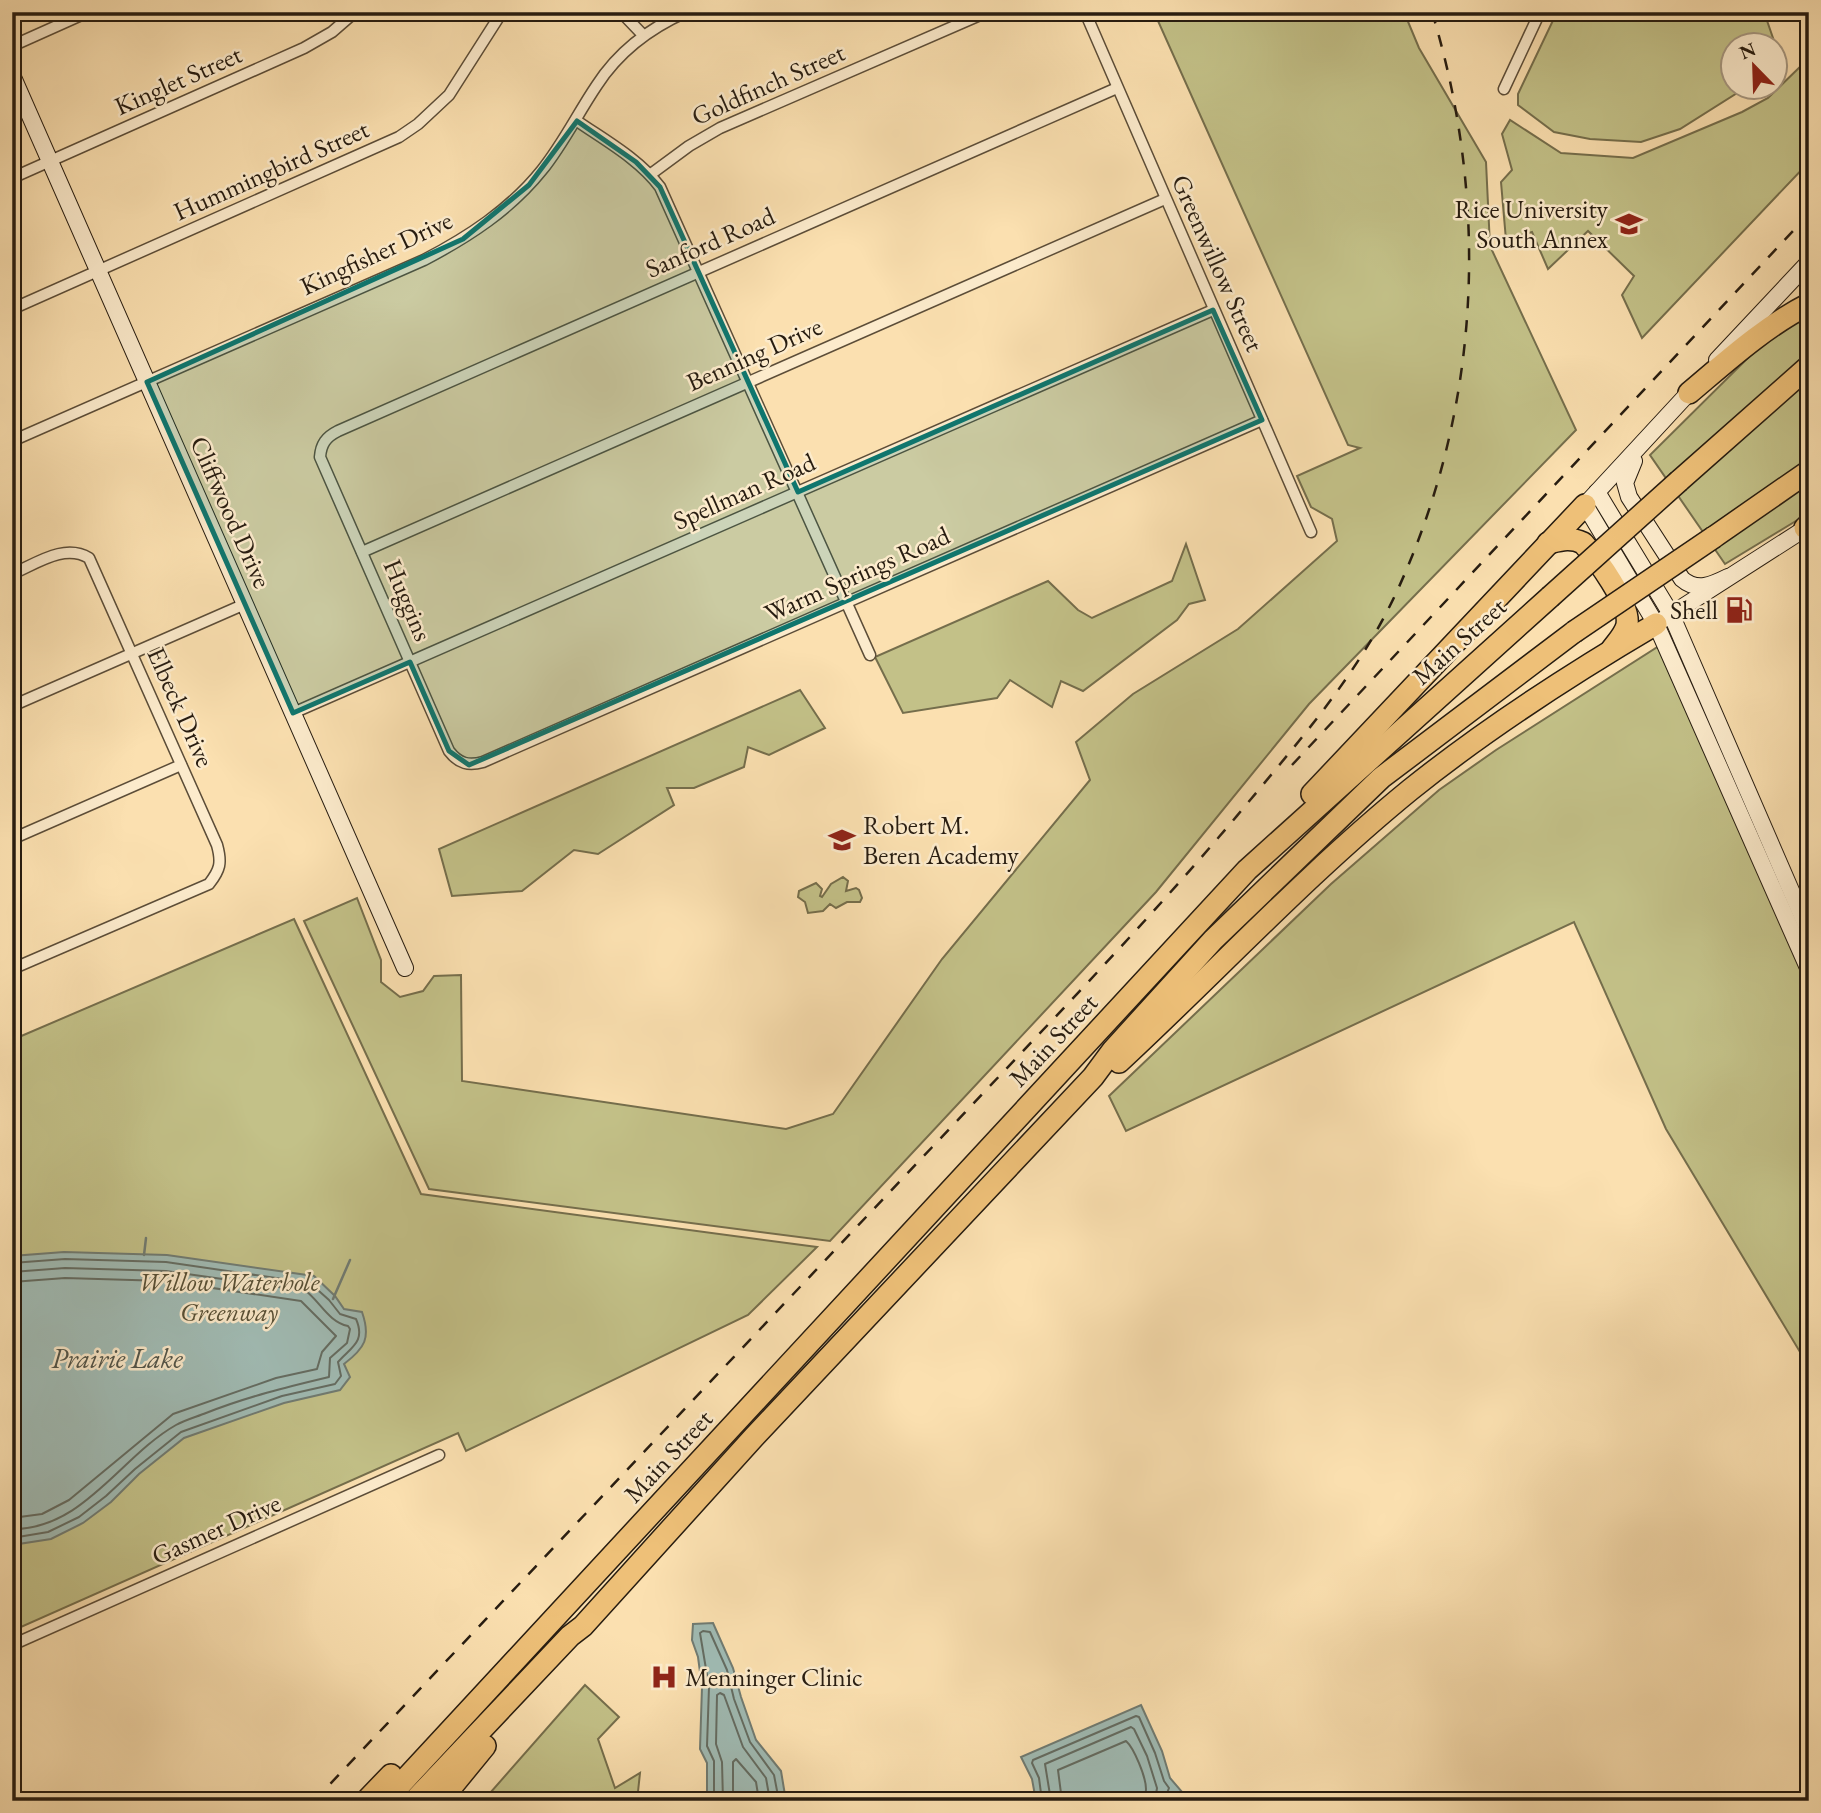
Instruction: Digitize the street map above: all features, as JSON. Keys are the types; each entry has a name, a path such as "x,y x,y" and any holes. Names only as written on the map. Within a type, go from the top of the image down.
{"highway":[{"path":"1689,393 1769,328 1809,303"},
{"name":"Main Street","path":"385,1801 1228,890 1277,842 1809,366"},
{"name":"Main Street","path":"414,1801 570,1636 583,1626 790,1399 1093,1077 1113,1050 1213,940 1381,778 1574,632 1809,471"},
{"path":"1228,890 1275,833 1591,499"},
{"path":"1548,544 1563,539 1574,539 1583,543 1620,597 1627,625 1611,651"},
{"path":"1093,1077 1114,1067 1343,848 1409,790 1526,705 1664,619"},
{"path":"366,1801 433,1730 565,1609"},
{"path":"440,1801 499,1729 504,1707"}],"main road":[{"name":"Cliffwood Drive","path":"12,75 405,968"},
{"path":"1809,262 1737,337 1591,499 1664,619 1734,759 1786,899 1809,970"},
{"path":"1641,446 1626,477 1627,489 1633,504 1682,579 1691,585 1708,587 1728,577"},
{"path":"1664,619 1808,526"},
{"path":"1664,619 1719,766 1786,899 1809,932"},
{"path":"1719,766 1734,759"}],"street":[{"path":"12,46 88,12"},
{"name":"Kinglet Street","path":"12,178 304,48 332,32 355,12"},
{"name":"Hummingbird Street","path":"12,309 399,137 418,124 449,95 502,12"},
{"path":"621,12 643,36"},
{"name":"Kingfisher Drive","path":"12,441 424,260 463,239 493,218 529,185 577,121 607,71 643,36 686,12"},
{"name":"Goldfinch Street","path":"651,174 689,146 720,128 987,12"},
{"name":"Greenwillow Street","path":"1084,12 1311,532"},
{"path":"1504,89 1540,12"},
{"name":"Sanford Road","path":"323,443 338,431 1117,88"},
{"path":"577,121 651,174 660,187 870,655"},
{"name":"Benning Drive","path":"362,552 1165,199"},
{"name":"Spellman Road","path":"293,713 1213,310"},
{"name":"Warm Springs Road","path":"469,765 483,762 1262,420"},
{"name":"Huggins","path":"323,443 320,457 449,751 460,762 469,765"},
{"name":"Elbeck Drive","path":"12,574 57,554 73,551 89,558 95,566 222,861 218,873 209,884 12,969"},
{"path":"12,706 245,604"},
{"path":"12,839 181,765"},
{"name":"Gasmer Drive","path":"12,1645 439,1455"}],"highlighted area":[{"path":"577,121 636,162 660,187 798,492 1213,310 1262,420 469,765 449,751 410,662 293,713 147,382 463,239 529,185"}],"green space":[{"path":"1154,12 1404,12 1419,48 1486,162 1490,246 1576,430 1309,704 1156,892 830,1241 429,1189 304,921 357,898 381,960 381,982 400,997 423,991 434,976 461,975 462,1081 786,1129 833,1114 942,959 1090,780 1076,742 1133,694 1238,629 1337,541 1332,519 1311,507 1297,476 1360,448 1348,445"},
{"path":"1557,12 1764,12 1771,32 1720,32 1720,102 1723,102 1680,129 1641,142 1590,139 1554,132 1518,105 1518,94"},
{"path":"1808,59 1809,162 1642,338 1622,295 1634,276 1588,231 1548,269 1532,232 1506,240 1501,182 1512,170 1502,134 1510,120 1561,153 1633,158 1761,102 1790,102 1790,77"},
{"path":"1809,306 1809,513 1725,564 1650,455 1773,333"},
{"path":"1186,544 1205,600 1189,604 1177,620 1083,691 1061,681 1052,707 1010,680 997,698 903,713 875,657 1048,581 1078,610 1092,618 1172,581"},
{"path":"1659,646 1809,986 1809,1367 1666,1129 1574,922 1126,1131 1109,1096 1331,884 1439,790 1496,750"},
{"path":"800,690 825,728 769,755 748,747 744,767 694,788 667,788 674,805 598,854 574,850 522,891 452,896 439,849"},
{"path":"843,877 848,881 846,891 856,888 859,890 862,898 860,902 847,902 836,908 830,904 823,911 808,913 805,902 798,897 799,891 816,883 822,889 822,897 831,884"},
{"name":"Willow Waterhole Greenway","path":"294,919 421,1194 817,1247 748,1315 466,1451 458,1433 12,1631 12,1040"},
{"path":"585,1685 619,1717 598,1739 615,1788 640,1773 637,1801 483,1801"}],"water":[{"name":"Prairie Lake","path":"64,1252 167,1255 314,1276 344,1309 362,1312 366,1336 357,1353 344,1364 350,1377 340,1390 284,1403 184,1438 83,1523 51,1539 12,1545 12,1256"},
{"path":"713,1623 733,1668 756,1740 781,1771 786,1801 707,1801 707,1763 700,1749 702,1687 698,1657 692,1640 693,1624"},
{"path":"1141,1705 1162,1751 1170,1778 1183,1793 1164,1801 1036,1801 1032,1779 1021,1757"}],"waterway":[{"path":"144,1255 146,1238"},
{"path":"333,1299 350,1260"}],"railway":[{"path":"314,1801 1155,909 1292,749 1332,699 1368,646 1398,589 1426,520 1446,449 1461,377 1468,304 1469,231 1463,157 1451,84 1432,12"},
{"path":"1292,765 1809,214"}],"place":[{"name":"Rice University South Annex","path":"1629,224"},
{"name":"Shell","path":"1739,610"},
{"name":"Robert M. Beren Academy","path":"842,840"},
{"name":"Menninger Clinic","path":"664,1677"}]}
